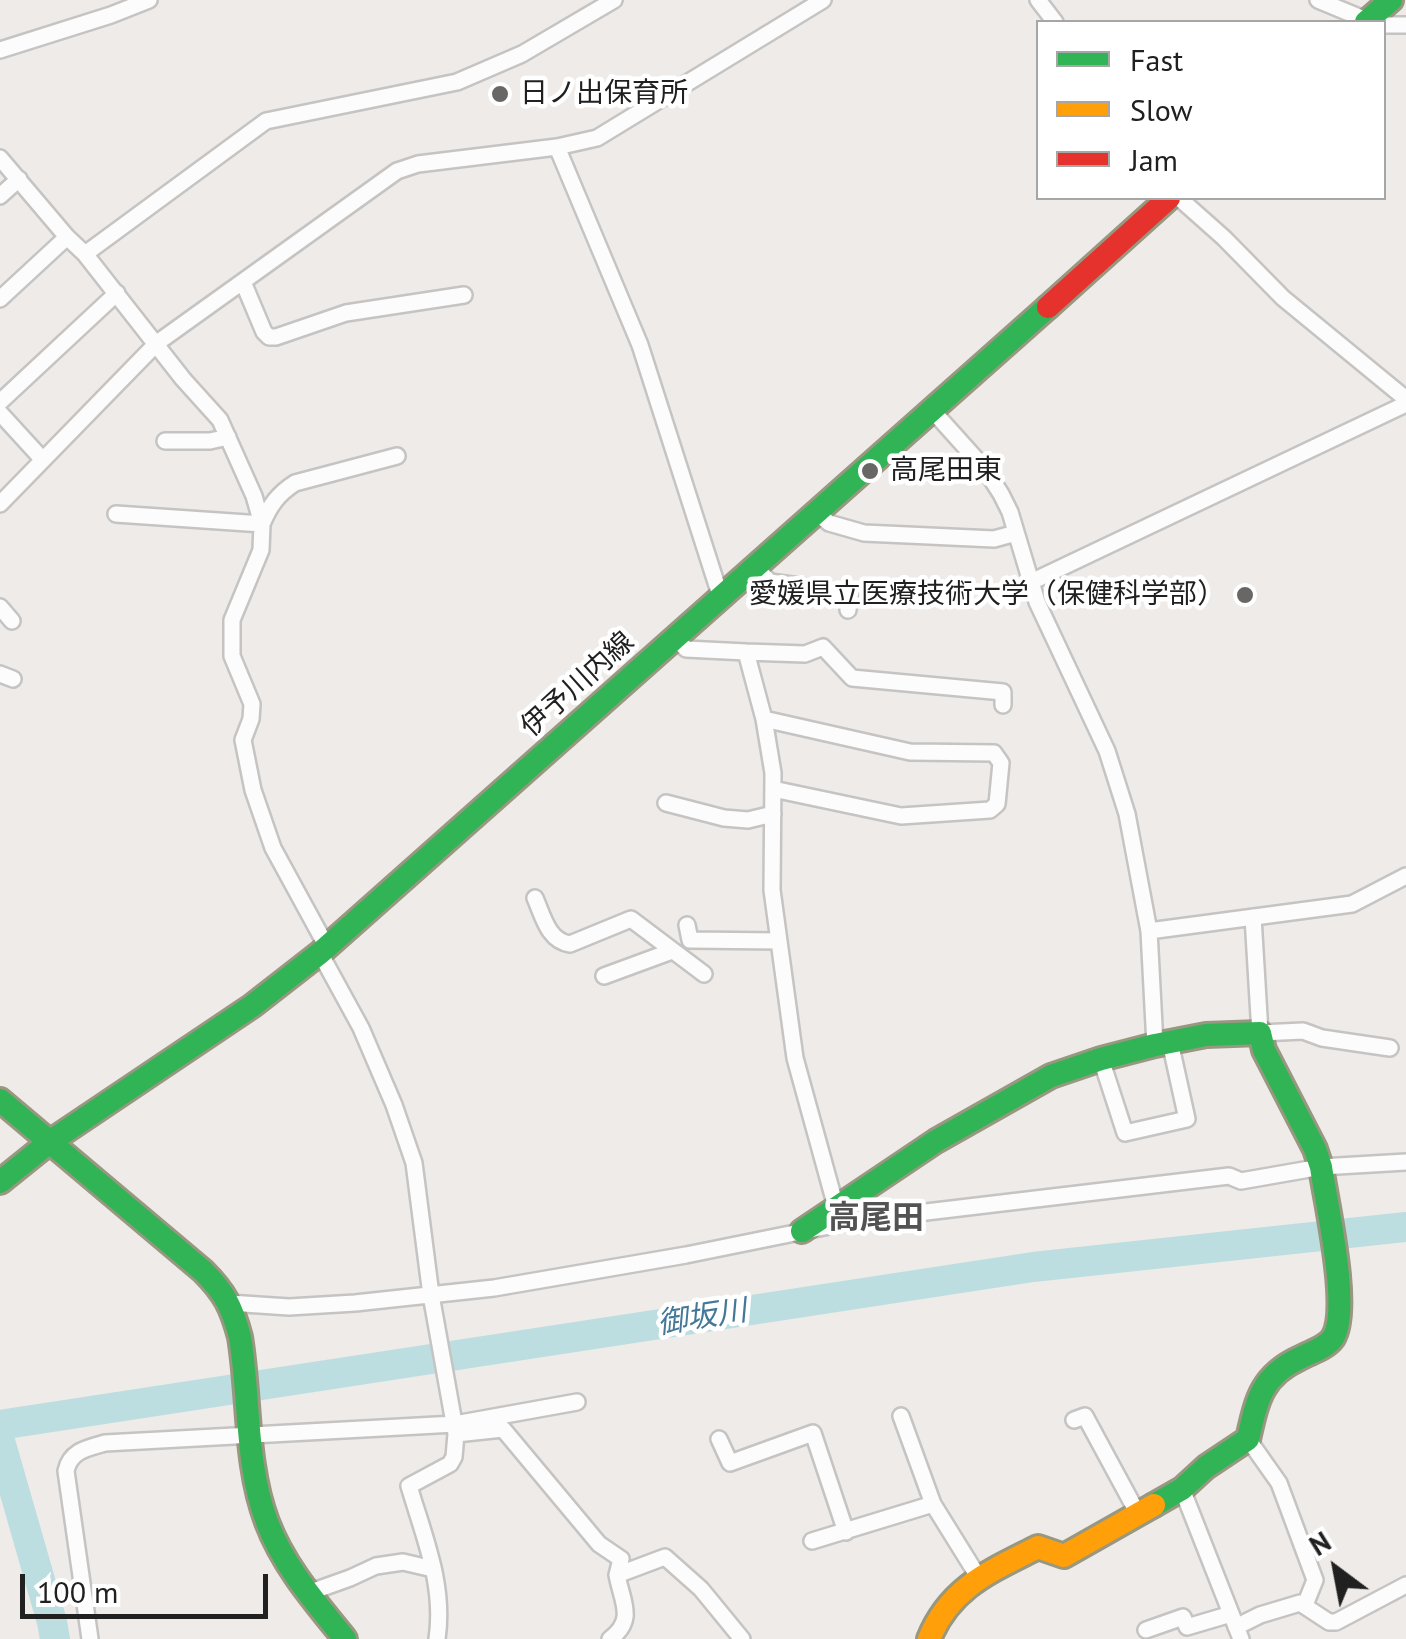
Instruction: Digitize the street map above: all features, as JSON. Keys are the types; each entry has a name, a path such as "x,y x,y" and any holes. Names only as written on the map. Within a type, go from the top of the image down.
{"street":[{"path":"0,50 149,0"},
{"path":"85,254 266,121 457,82 522,54 614,0"},
{"path":"0,504 157,343 397,171 418,164 557,147 597,138 823,0"},
{"path":"1038,0 1054,20"},
{"path":"1320,0 1364,20"},
{"path":"1370,20 1391,0"},
{"path":"557,147 640,345 721,598"},
{"path":"0,158 85,254 220,420 254,496 262,524"},
{"path":"0,196 18,179"},
{"name":"伊予川内線","path":"0,1182 51,1141 252,1006 323,950 1167,200"},
{"path":"1032,582 1406,402 1283,298 1181,200"},
{"path":"0,299 67,237"},
{"path":"243,282 264,332 276,337 346,312 464,296"},
{"path":"0,402 117,293"},
{"path":"932,410 985,469 1010,512 1037,602 1107,751 1127,814 1149,931 1163,1044 1187,1120 1125,1132 1101,1060"},
{"path":"0,413 42,460"},
{"path":"165,441 210,441 228,436"},
{"path":"398,456 296,483 271,504 262,524 260,550 232,620 232,656 252,704 244,740 253,790 273,848 361,1028 414,1163 455,1424 454,1457 450,1464 409,1486 434,1569 439,1602 436,1639"},
{"path":"817,513 829,523 864,533 994,538 1016,533"},
{"path":"116,514 262,524"},
{"path":"756,568 770,582 850,594 848,610"},
{"path":"0,607 12,621"},
{"path":"676,638 686,649 806,654 824,647 852,678 1004,692 1003,705"},
{"path":"746,652 773,773 772,890 794,1058 836,1207"},
{"path":"764,719 910,752 994,753 1000,763 997,804 990,810 902,816 773,789"},
{"path":"666,803 724,818 748,820 773,814"},
{"path":"1149,931 1352,904 1406,876"},
{"path":"535,898 552,936 559,942 570,944 631,919 704,974"},
{"path":"929,1639 935,1619 979,1578 1038,1548 1064,1556 1182,1490 1206,1466 1248,1439 1258,1396 1269,1377 1334,1337 1339,1292 1321,1172 1315,1149 1264,1050 1253,917"},
{"path":"604,976 676,954 688,932 779,940"},
{"path":"802,1231 912,1156 1006,1100 1051,1076 1101,1060 1221,1034 1303,1031 1322,1038 1390,1048"},
{"path":"0,1100 218,1286 231,1308 244,1370 254,1473 272,1537 290,1569 344,1639"},
{"path":"231,1308 433,1301 686,1256 859,1220 1229,1176 1241,1181 1406,1162"},
{"path":"90,1639 66,1471 70,1458 82,1450 105,1444 250,1433 455,1424 577,1402"},
{"path":"901,1416 933,1504 979,1578"},
{"path":"1074,1420 1085,1416 1138,1514"},
{"path":"455,1424 502,1429 599,1544 620,1559 617,1575 626,1616 624,1627 610,1639"},
{"path":"719,1439 730,1463 813,1433 846,1532"},
{"path":"1248,1439 1280,1483 1315,1580 1305,1605"},
{"path":"1182,1490 1236,1627"},
{"path":"812,1541 933,1504"},
{"path":"617,1575 665,1557 701,1589 742,1639"},
{"path":"308,1593 376,1566 403,1562 434,1569"},
{"path":"1146,1630 1183,1617 1187,1627 1236,1627 1300,1602 1336,1622 1406,1585"}],"waterway":[{"name":"御坂川","path":"0,1425 1033,1267 1406,1227"},
{"path":"0,1441 55,1639"}],"traffic: fast":[{"path":"1368,20 1391,0"},
{"path":"0,1182 51,1141 252,1006 320,953 1048,307"},
{"path":"802,1231 936,1141 1051,1076 1155,1045 1206,1035 1260,1033 1264,1050 1321,1167 1338,1280 1338,1324 1326,1344 1287,1365 1269,1381 1258,1401 1248,1439 1154,1505"},
{"path":"0,1100 203,1271 222,1294 240,1337 251,1454 267,1522 292,1569 345,1639"}],"traffic: slow":[{"path":"929,1639 948,1606 988,1573 1038,1547 1064,1556 1154,1505"}],"traffic: jam":[{"path":"1048,307 1167,200"}],"place":[{"name":"日ノ出保育所","path":"500,94"},
{"name":"高尾田東","path":"870,471"},
{"name":"愛媛県立医療技術大学（保健科学部）","path":"1245,595"}],"district":[{"name":"高尾田","path":"876,1219"}]}
